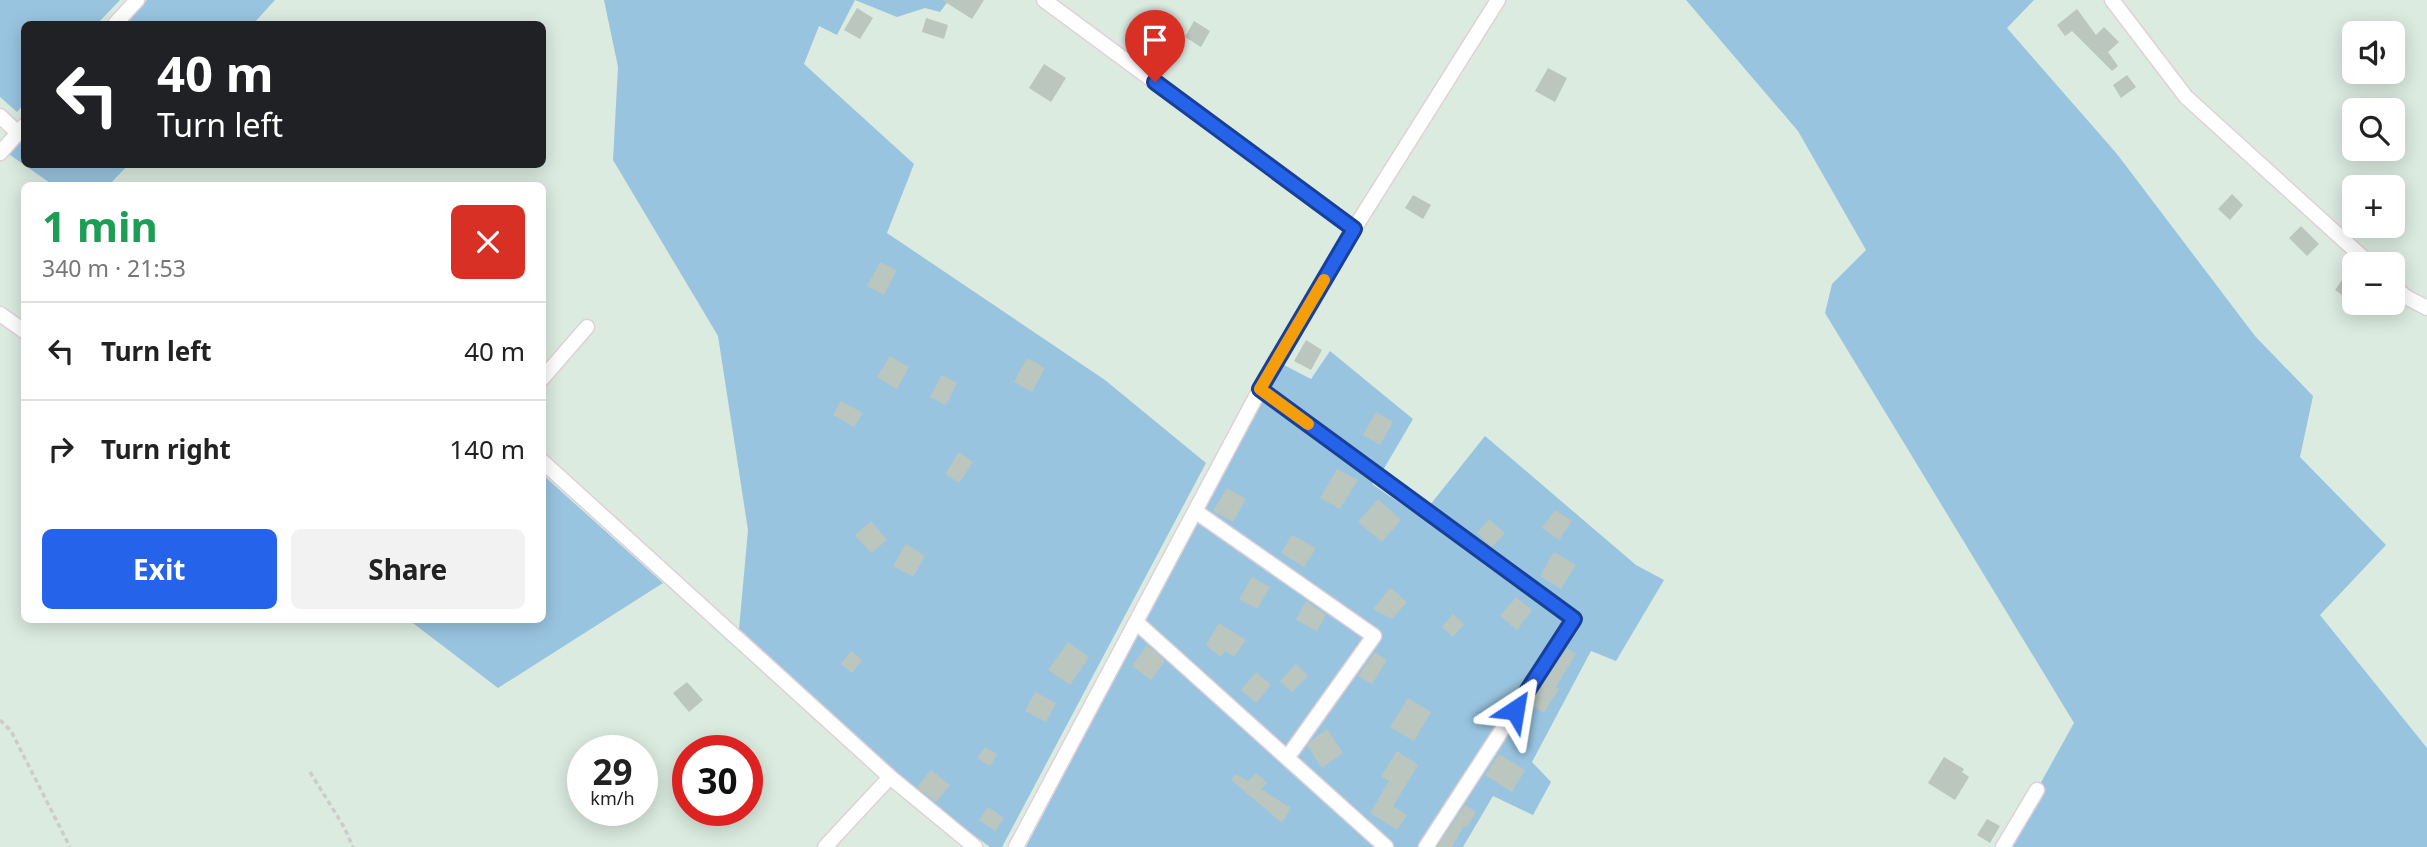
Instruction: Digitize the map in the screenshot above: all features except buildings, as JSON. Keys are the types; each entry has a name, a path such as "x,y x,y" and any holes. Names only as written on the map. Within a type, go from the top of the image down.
{"street":[{"path":"118,21 137,0"},
{"path":"1044,0 1354,229"},
{"path":"1016,847 1260,389 1354,229 1498,0"},
{"path":"2112,0 2186,97 2357,252"},
{"path":"0,116 21,129 0,153"},
{"path":"2405,296 2427,308"},
{"path":"0,314 21,329"},
{"path":"546,374 587,327"},
{"path":"1260,389 1574,619 1426,847"},
{"path":"546,465 890,777 975,847"},
{"path":"1195,511 1374,636 1287,758"},
{"path":"1136,622 1386,847"},
{"path":"825,847 890,777"},
{"path":"2003,847 2037,790"}],"path":[{"path":"0,720 11,731 70,847"},
{"path":"310,772 354,847"}],"shaded area":[{"path":"0,0 120,0 100,21 21,21 21,107 17,112 0,97"},
{"path":"147,0 275,0 256,21 126,21"},
{"path":"604,0 855,0 837,35 819,26 804,64 914,164 887,233 1105,380 1206,463 1002,847 990,847 928,802 739,629 748,530 718,336 613,160 618,67"},
{"path":"855,0 949,0 940,12 925,8 897,17"},
{"path":"1686,0 2034,0 2007,28 2117,154 2255,336 2313,396 2300,457 2386,545 2320,615 2427,748 2427,847 2005,847 2074,723 1825,313 1832,284 1866,250 1798,131"},
{"path":"21,130 21,163 3,150"},
{"path":"29,168 125,168 112,182 49,182"},
{"path":"1330,351 1413,419 1372,484 1423,519 1430,505 1485,436 1636,565 1664,580 1616,661 1591,651 1532,762 1551,782 1533,815 1493,796 1463,847 1026,847 1260,400 1284,365 1311,379"},
{"path":"546,478 663,583 498,688 413,623 546,623"}],"slow traffic":[{"path":"1308,424 1260,389 1324,280"}],"route":[{"path":"1155,82 1354,229 1260,389 1574,619 1515,710"}]}
